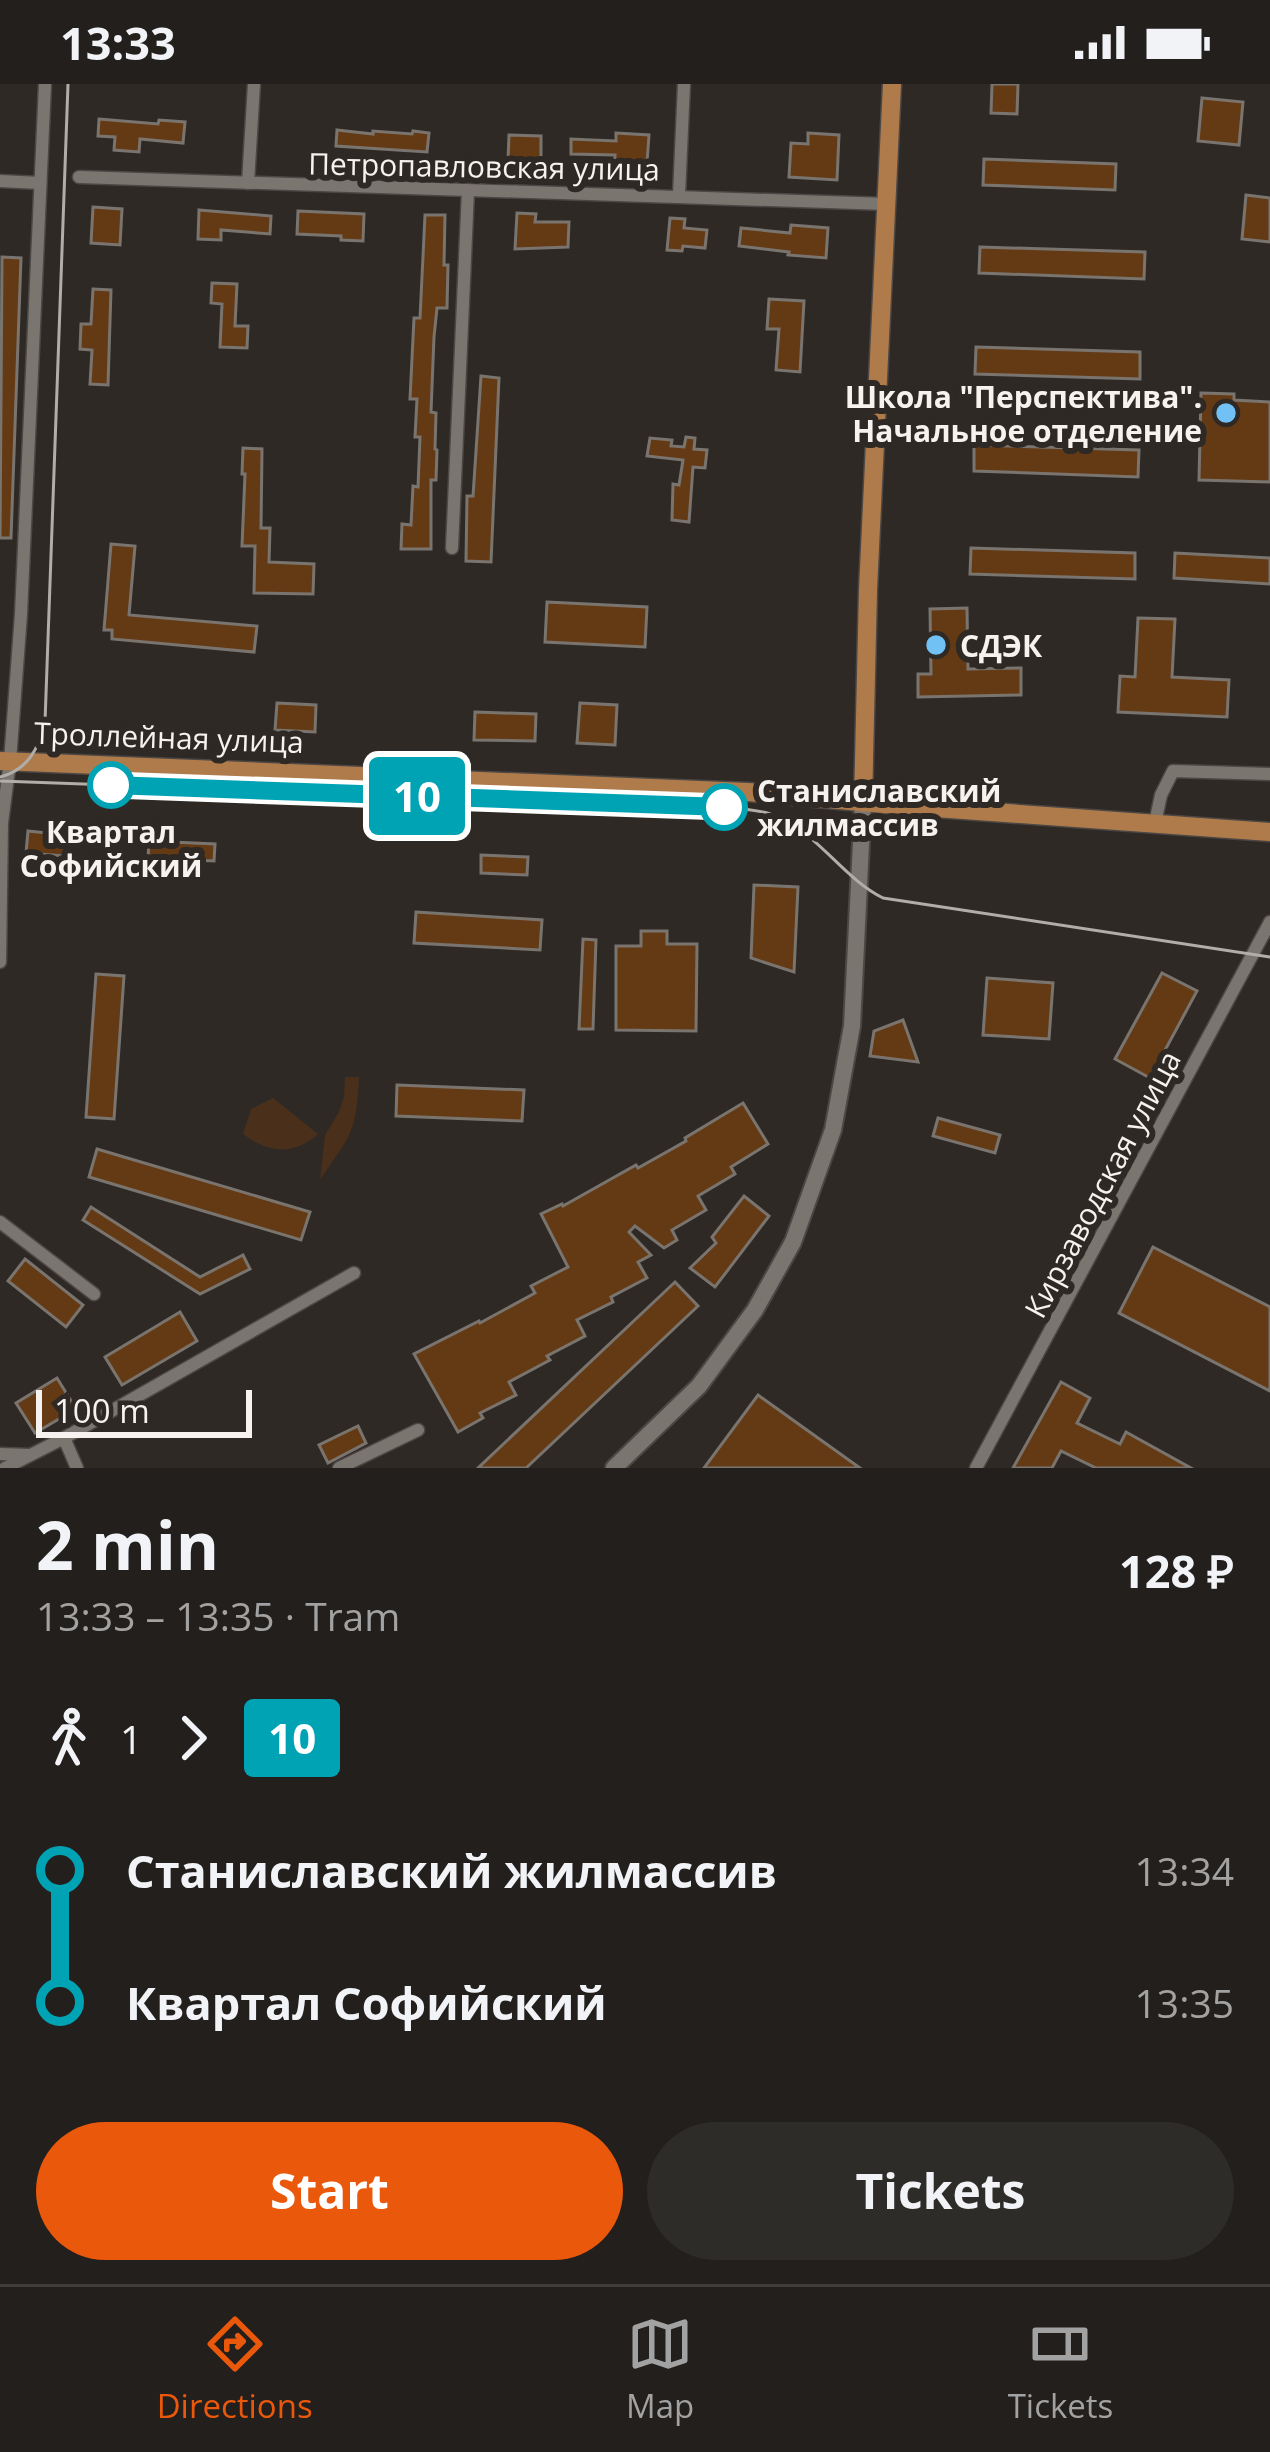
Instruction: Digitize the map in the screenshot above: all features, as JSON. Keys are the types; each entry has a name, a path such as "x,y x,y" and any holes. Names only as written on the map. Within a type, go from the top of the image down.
{"main road":[{"path":"614,1468 699,1386 755,1310 793,1242 833,1130 852,1026 892,84"},
{"name":"Троллейная улица","path":"5,761 639,787 1270,832"}],"street":[{"path":"0,962 5,761 21,614 45,84"},
{"path":"248,182 254,84"},
{"path":"680,195 684,84"},
{"name":"Петропавловская улица","path":"79,177 887,204"},
{"path":"0,181 40,183"},
{"path":"452,548 468,191"},
{"path":"1156,823 1161,795 1173,771 1270,774"},
{"name":"Кирзаводская улица","path":"976,1468 1270,922"},
{"path":"0,1222 94,1294"},
{"path":"5,1468 354,1273"},
{"path":"339,1468 418,1430"},
{"path":"64,1438 77,1468"},
{"path":"0,1454 32,1455"}],"shaded area":[{"path":"345,1077 359,1077 354,1123 320,1180 325,1135 339,1112"},
{"path":"273,1098 318,1134 300,1146 281,1149 243,1134 251,1109"}],"building":[{"path":"992,84 1018,84 1017,114 991,113"},
{"path":"1202,98 1243,102 1239,145 1198,141"},
{"path":"99,119 185,122 183,143 140,139 139,152 114,150 115,137 98,136"},
{"path":"337,130 429,133 427,152 336,146"},
{"path":"616,133 649,135 646,177 614,175 615,155 571,154 571,139 616,141"},
{"path":"808,133 839,135 837,180 789,177 791,143 808,144"},
{"path":"509,135 541,136 541,160 508,160"},
{"path":"984,159 1116,164 1115,190 983,185"},
{"path":"1246,195 1270,198 1270,242 1242,239"},
{"path":"93,207 122,209 120,245 91,243"},
{"path":"199,210 271,216 270,234 221,230 221,240 198,239"},
{"path":"298,211 364,214 363,241 297,234"},
{"path":"517,213 536,214 535,222 569,222 568,247 515,249"},
{"path":"425,215 445,215 444,265 448,265 447,308 437,308 434,337 431,412 436,413 436,480 431,480 431,549 401,549 402,524 411,525 413,486 418,487 417,399 410,399"},
{"path":"670,218 685,219 684,228 707,230 705,248 667,250"},
{"path":"791,225 828,228 826,258 739,246 741,228 790,233"},
{"path":"980,247 1145,252 1144,279 979,273"},
{"path":"2,257 21,258 11,538 0,538"},
{"path":"212,283 237,284 235,326 248,326 247,348 220,347 222,304 211,303"},
{"path":"93,289 111,290 108,385 90,384 92,350 80,349 81,324 91,324"},
{"path":"769,299 804,301 800,372 776,370 779,329 767,329"},
{"path":"976,347 1140,352 1140,379 975,374"},
{"path":"481,376 499,378 491,562 466,561 467,496 473,496"},
{"path":"1201,393 1270,402 1270,482 1199,480"},
{"path":"686,437 695,438 694,449 707,450 705,468 693,467 689,522 672,520 673,484 679,485 683,460 647,456 650,438 672,440 671,446 684,447"},
{"path":"974,445 1139,450 1138,477 974,471"},
{"path":"243,448 262,449 261,528 270,528 269,562 314,564 313,594 254,593 255,546 242,546"},
{"path":"111,544 135,546 129,615 257,626 254,652 112,639 112,630 104,630"},
{"path":"971,548 1135,553 1135,579 970,574"},
{"path":"1175,553 1270,558 1270,584 1174,578"},
{"path":"547,602 647,607 645,647 545,642"},
{"path":"967,608 968,669 1021,668 1021,695 918,697 918,674 931,674 930,609"},
{"path":"1138,618 1175,619 1172,677 1229,680 1227,717 1118,712 1120,676 1135,677"},
{"path":"277,703 316,705 315,732 275,730"},
{"path":"580,703 617,705 615,745 577,743"},
{"path":"475,712 536,714 535,741 474,740"},
{"path":"28,831 67,835 65,856 26,853"},
{"path":"149,841 215,844 214,861 148,858"},
{"path":"481,855 528,857 527,875 481,873"},
{"path":"754,885 798,887 794,972 751,958"},
{"path":"416,912 542,920 540,950 414,943"},
{"path":"641,931 667,931 667,944 697,944 696,1031 616,1030 616,946 641,946"},
{"path":"583,939 596,940 593,1029 579,1029"},
{"path":"1162,973 1197,991 1150,1078 1115,1059"},
{"path":"96,974 124,976 114,1119 86,1117"},
{"path":"987,978 1053,983 1049,1039 983,1035"},
{"path":"903,1020 918,1062 870,1056 874,1031"},
{"path":"397,1085 524,1090 522,1121 396,1116"},
{"path":"743,1103 768,1144 731,1167 735,1174 698,1196 706,1210 672,1230 677,1240 664,1248 635,1226 629,1232 651,1255 638,1262 647,1278 577,1320 585,1336 509,1382 516,1395 480,1413 483,1418 458,1432 414,1354 535,1293 531,1286 568,1267 541,1214 638,1168"},
{"path":"938,1118 1000,1135 995,1153 933,1136"},
{"path":"97,1149 310,1212 301,1240 89,1177"},
{"path":"744,1196 769,1216 715,1287 690,1268 716,1243 712,1237"},
{"path":"91,1207 200,1277 243,1255 250,1269 200,1294 83,1220"},
{"path":"1153,1247 1270,1307 1270,1391 1119,1313"},
{"path":"25,1259 83,1305 66,1327 8,1281"},
{"path":"675,1282 698,1306 526,1468 478,1468"},
{"path":"180,1312 197,1341 122,1385 105,1357"},
{"path":"57,1378 76,1409 35,1433 16,1403"},
{"path":"1061,1382 1090,1398 1077,1423 1120,1444 1126,1432 1191,1468 1096,1468 1061,1451 1052,1468 1013,1468"},
{"path":"758,1395 860,1468 704,1468"},
{"path":"358,1426 366,1443 328,1463 319,1445"}],"tram line":[{"path":"0,777 31,757 45,722 68,84"},
{"path":"0,781 753,810 802,831 883,898 1270,957"},
{"name":"10","path":"111,785 724,807"}],"place":[{"name":"Школа \"Перспектива\". Начальное отделение","path":"1226,413"},
{"name":"СДЭК","path":"936,645"},
{"name":"Квартал Софийский","path":"111,785"},
{"name":"Станиславский жилмассив","path":"724,807"}]}
